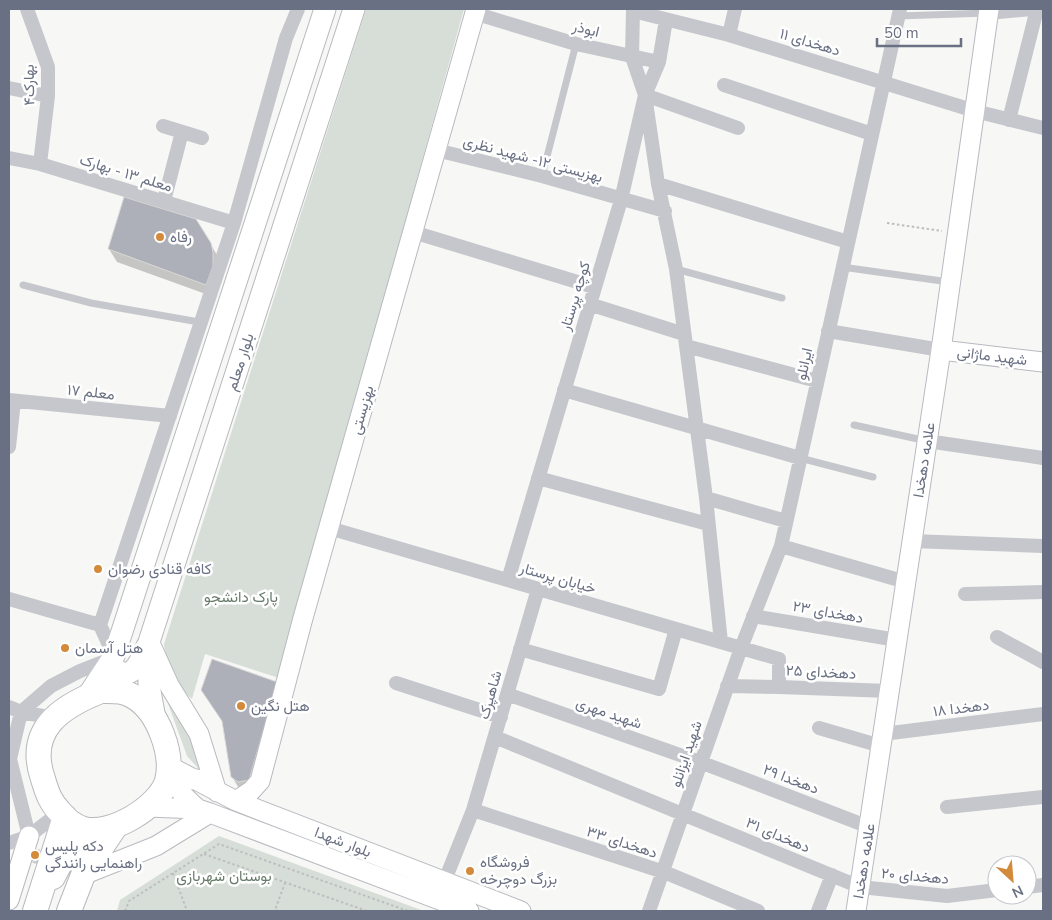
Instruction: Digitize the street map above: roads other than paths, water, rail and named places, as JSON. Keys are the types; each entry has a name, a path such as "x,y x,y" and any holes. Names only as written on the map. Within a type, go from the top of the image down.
{"highway":[{"path":"101,691 118,691 133,696 146,706 155,719 167,751 169,766 166,782 159,796 148,807 115,827 100,830 85,829 71,824 51,802 37,756 42,735 54,718 87,697 101,691"},
{"path":"38,904 63,815"},
{"path":"70,911 86,871 115,827"},
{"path":"38,904 63,858 76,848 82,849 85,854 86,871"}],"main road":[{"name":"بلوار معلم","path":"87,697 113,659 325,9"},
{"name":"بلوار معلم","path":"155,719 149,685 149,642 354,9"},
{"path":"113,659 112,666 116,670 132,672 136,670 149,642"}],"street":[{"name":"بهارک۴","path":"27,9 48,67 48,96 40,164"},
{"path":"15,710 51,686 80,671 113,659 100,626 170,416 199,322 234,223 286,38 298,9"},
{"path":"730,35 736,9"},
{"path":"988,11 1031,9"},
{"path":"1009,120 1037,9"},
{"path":"633,10 632,57 645,95 658,184 676,269 706,498 720,642"},
{"name":"دهخدای ۱۱","path":"633,10 730,35 974,111 1043,128"},
{"name":"ابوذر","path":"475,11 576,44 659,62"},
{"name":"بهزیستی","path":"236,801 251,791 260,781 329,528 475,11"},
{"name":"علامه دهخدا","path":"856,911 927,441 988,11"},
{"path":"883,82 899,12"},
{"name":"کوچه پرستار","path":"508,580 621,200 645,95 659,62 666,20"},
{"name":"ایرانلو","path":"741,648 781,546 883,82"},
{"path":"724,85 872,134"},
{"path":"9,88 48,96"},
{"path":"645,95 738,128"},
{"path":"163,126 202,138"},
{"path":"164,201 182,132"},
{"name":"بهزیستی ۱۲- شهید نظری","path":"436,150 542,176 665,212"},
{"name":"معلم ۱۳ - بهارک","path":"9,158 40,164 234,223"},
{"path":"658,184 848,242"},
{"path":"413,232 594,287"},
{"path":"589,304 685,340 817,381"},
{"path":"828,331 940,350"},
{"name":"شهید ماژانی","path":"940,350 1043,362"},
{"path":"564,390 800,458"},
{"path":"9,447 12,400"},
{"name":"معلم ۱۷","path":"12,400 170,416"},
{"path":"927,441 1043,458"},
{"path":"538,478 708,524"},
{"path":"706,498 786,521"},
{"name":"خیابان پرستار","path":"329,528 779,659"},
{"path":"912,541 1043,546"},
{"path":"781,546 906,582"},
{"name":"شاهپرک","path":"449,870 473,810 538,589"},
{"path":"965,594 1043,592"},
{"path":"9,599 100,626"},
{"name":"دهخدای ۲۳","path":"753,616 897,640"},
{"path":"520,649 659,689 676,629"},
{"path":"997,637 1043,662"},
{"path":"149,642 169,685 199,734 217,792"},
{"name":"شهید ایزانلو","path":"648,911 664,872 700,762 741,648"},
{"name":"دهخدای ۲۵","path":"779,659 779,687 889,691"},
{"path":"396,683 501,717"},
{"path":"727,686 779,687"},
{"name":"شهید مهری","path":"508,694 700,762"},
{"path":"15,710 54,718"},
{"path":"9,900 29,836 10,759 15,710"},
{"name":"دهخدا ۱۸","path":"882,740 1043,714"},
{"path":"819,728 882,740"},
{"name":"دهخدای ۳۱","path":"495,737 860,887"},
{"name":"دهخدا ۲۹","path":"700,762 869,826"},
{"name":"بلوار شهدا","path":"169,766 236,801 521,911"},
{"path":"86,871 156,846 204,811 182,795 179,790 181,784 187,780 197,779"},
{"path":"947,807 1043,797"},
{"name":"بلوار شهدا","path":"148,807 204,811 469,911"},
{"name":"دهخدای ۳۳","path":"473,810 664,872 758,911"},
{"path":"9,843 29,836 63,815"},
{"path":"818,911 832,876"},
{"name":"دهخدای ۲۰","path":"860,887 947,896 987,891"}],"lane":[{"path":"899,12 988,11"},
{"path":"542,176 576,44"},
{"path":"842,267 950,282"},
{"path":"676,269 782,298"},
{"path":"23,285 91,303 199,322"},
{"path":"854,425 927,441"},
{"path":"800,458 873,477"}],"place":[{"name":"رفاه","path":"160,237"},
{"name":"کافه قنادی رضوان","path":"98,569"},
{"name":"هتل آسمان","path":"65,648"},
{"name":"هتل نگین","path":"241,706"},
{"name":"دکه پلیس راهنمایی رانندگی","path":"35,855"},
{"name":"فروشگاه بزرگ دوچرخه","path":"470,871"}],"park label":[{"name":"پارک دانشجو","path":"241,597"},
{"name":"بوستان شهربازی","path":"224,876"}]}
